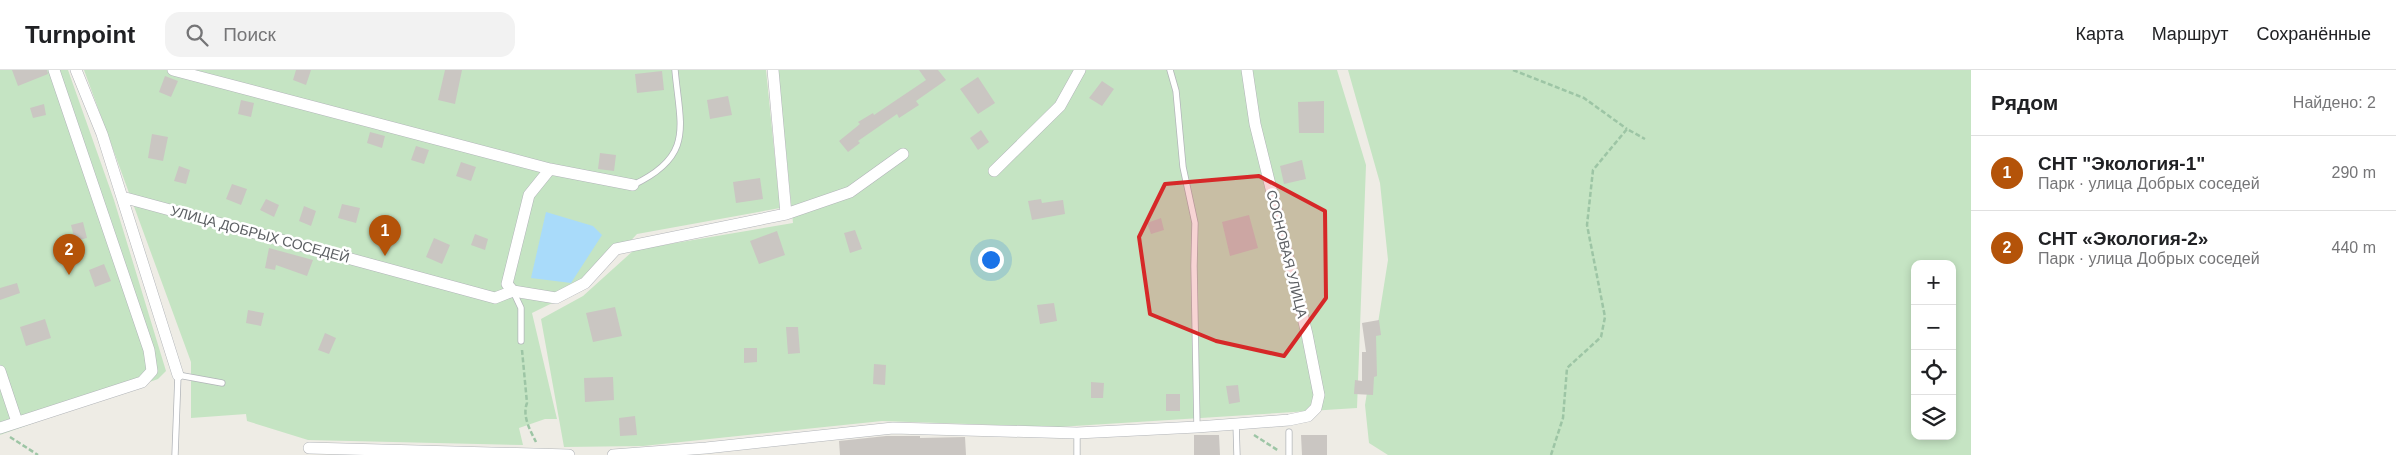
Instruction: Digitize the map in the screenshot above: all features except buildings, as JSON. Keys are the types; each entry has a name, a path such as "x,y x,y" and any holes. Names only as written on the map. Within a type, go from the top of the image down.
{"street":[{"path":"2,431 17,422 142,382 152,371 149,350 54,70"},
{"path":"76,70 102,134 178,375"},
{"path":"173,70 550,169 634,185"},
{"path":"773,70 786,214"},
{"path":"994,171 1060,106 1080,70"},
{"name":"СОСНОВАЯ УЛИЦА","path":"613,455 706,448 893,428 1077,433 1197,427 1289,420 1308,416 1316,408 1320,395 1308,334 1255,124 1247,70"},
{"path":"550,169 529,195 507,284 513,291 556,298 585,283 616,249 786,214 850,192 904,154"},
{"name":"УЛИЦА ДОБРЫХ СОСЕДЕЙ","path":"122,197 495,298 513,291"},
{"path":"0,371 17,422"},
{"path":"310,448 569,455"}],"lane":[{"path":"634,185 650,177 674,155 681,135 675,70"},
{"path":"1170,70 1176,91 1182,167 1195,224 1197,427"},
{"path":"513,291 521,308 521,341"},
{"path":"175,455 178,375 222,383"},
{"path":"1236,423 1237,455"},
{"path":"1288,455 1289,432"},
{"path":"1077,433 1078,455"}],"path":[{"path":"1513,70 1584,98 1627,129 1645,139"},
{"path":"1551,455 1563,418 1567,368 1601,337 1605,317 1587,225 1593,170 1627,129"},
{"path":"521,341 528,425 542,454"},
{"path":"1236,423 1284,455"},
{"path":"2,431 38,455"}],"highlighted area":[{"path":"1259,176 1325,211 1326,298 1284,356 1216,341 1150,314 1139,237 1165,184"}],"green space":[{"path":"0,70 68,70 114,200 166,371 158,379 0,435"},
{"path":"84,70 766,70 780,208 637,234 589,285 532,313 557,419 545,419 519,428 523,445 308,440 247,421 246,414 191,418 191,362"},
{"path":"778,70 1337,70 1366,165 1357,408 1058,427 882,421 643,446 564,447 541,319 583,296 634,250 793,223"},
{"path":"1348,70 1971,70 1971,455 1388,455 1369,443 1365,405 1388,260 1380,183"}],"water":[{"path":"546,212 593,226 602,235 571,283 531,278"}],"place":[{"name":"СНТ \"Экология-1\"","path":"385,256"},
{"name":"СНТ «Экология-2»","path":"69,275"}]}
